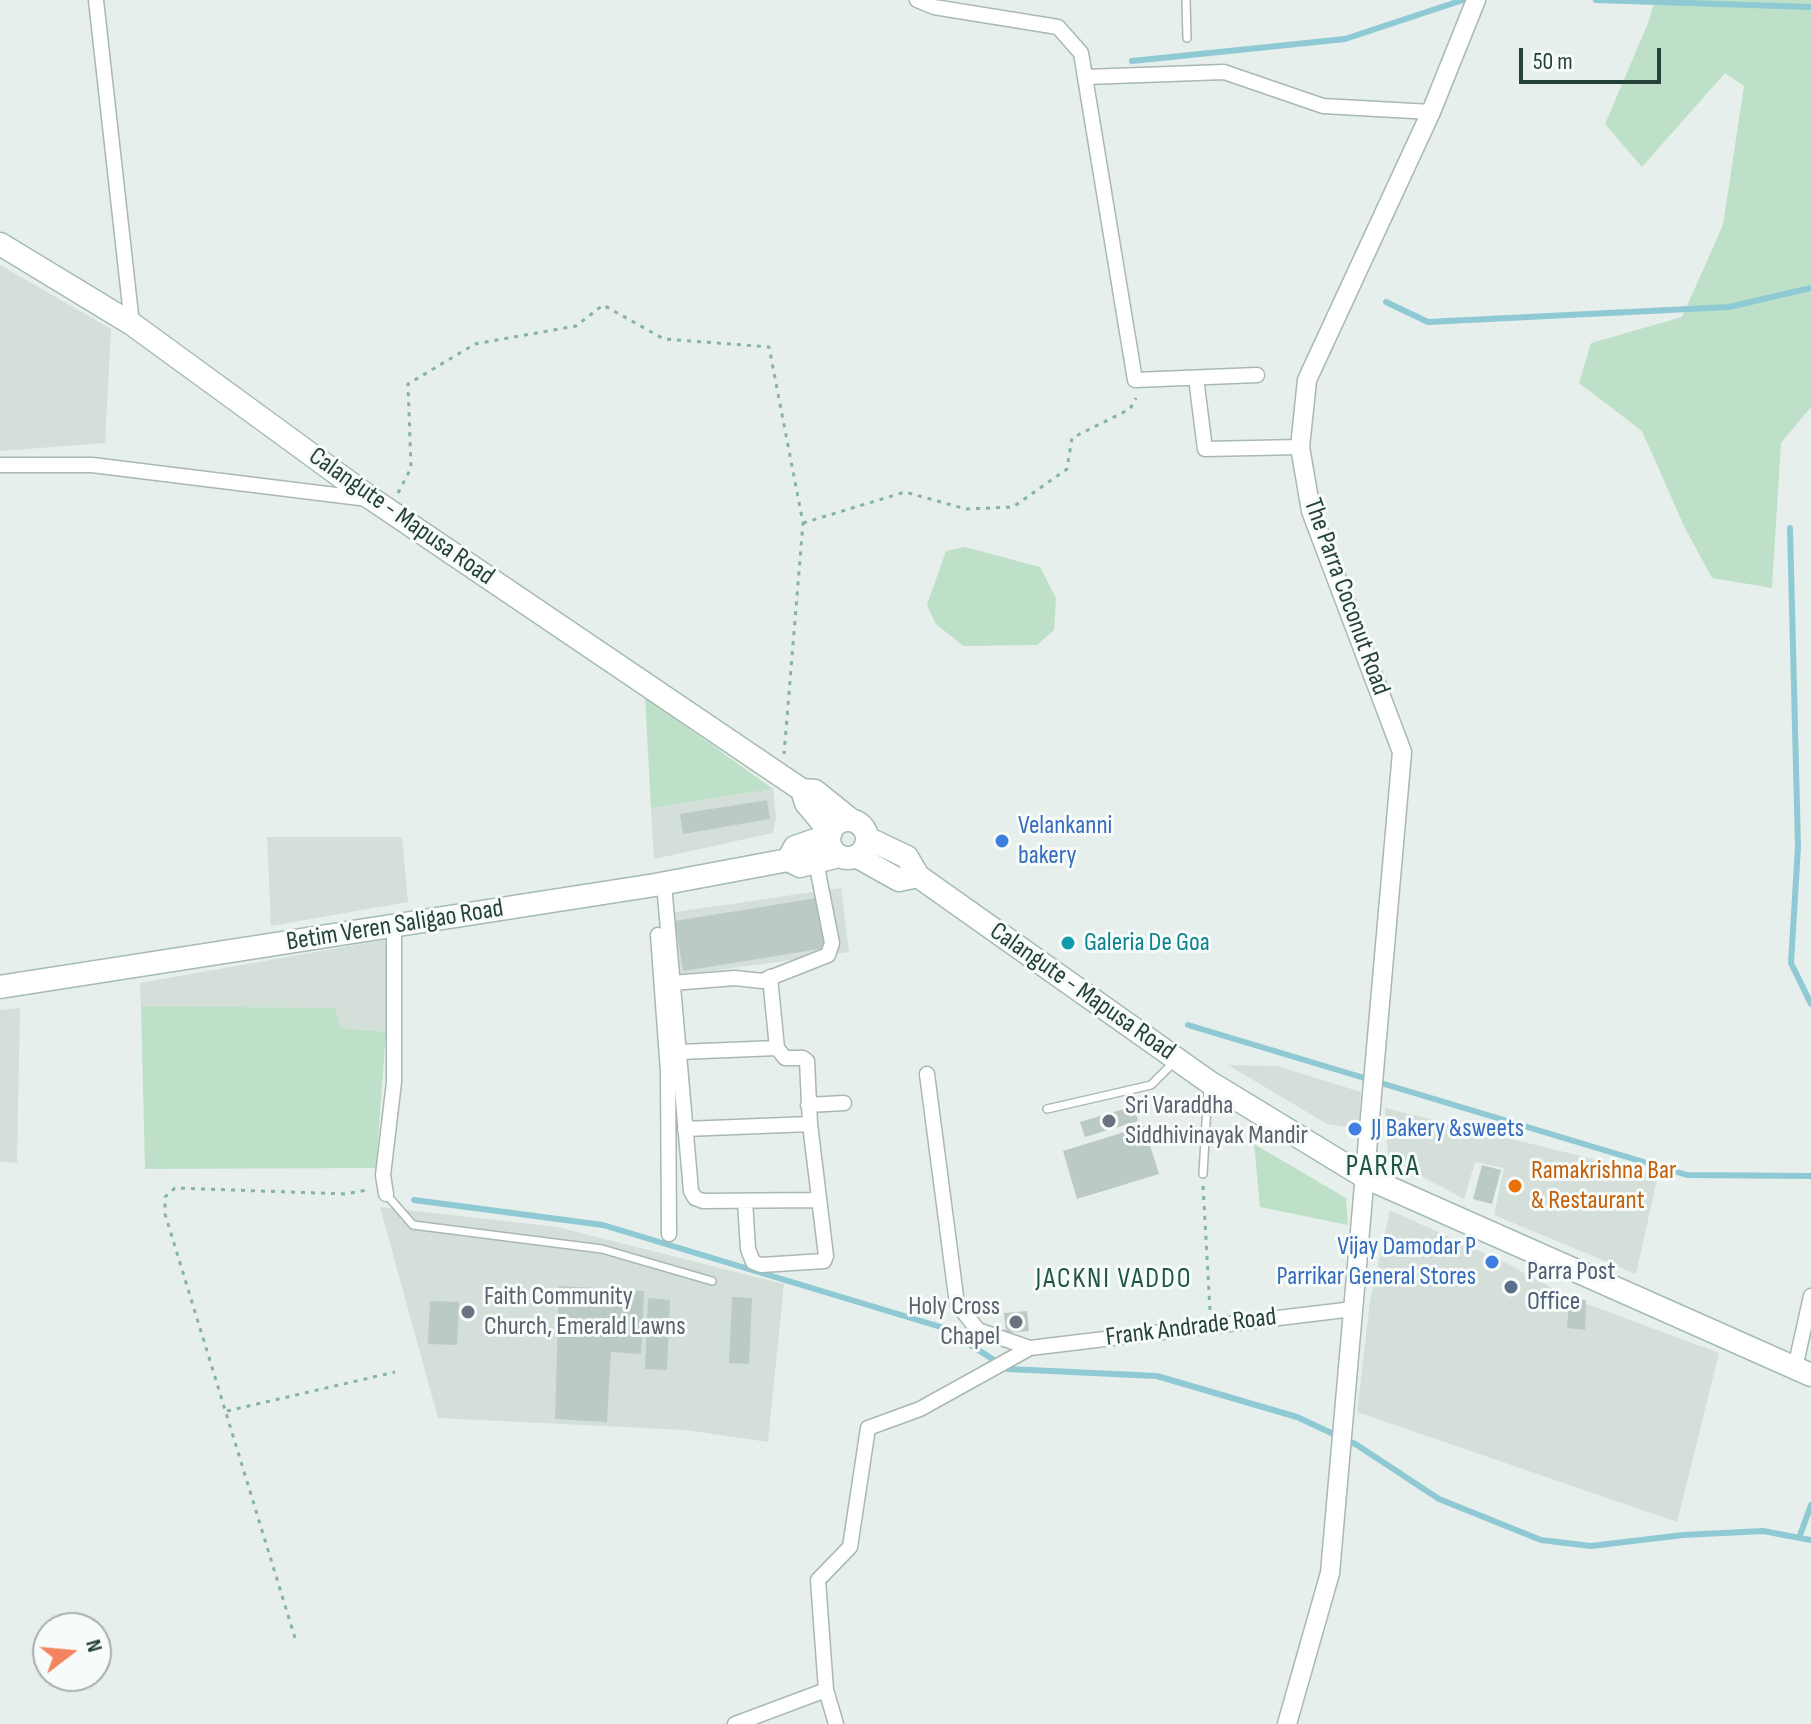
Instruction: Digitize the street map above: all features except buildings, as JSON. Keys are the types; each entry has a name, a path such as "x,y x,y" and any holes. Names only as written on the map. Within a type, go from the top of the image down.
{"main road":[{"name":"Calangute - Mapusa Road","path":"0,244 132,324 380,504 802,790 815,791 851,820 839,822 845,843"},
{"name":"Calangute - Mapusa Road","path":"802,790 806,803 845,843 907,857 918,876 1177,1060 1365,1177 1803,1371"},
{"name":"Betim Veren Saligao Road","path":"788,860 795,847 845,843"},
{"name":"Betim Veren Saligao Road","path":"0,987 659,884 788,860 800,866 816,862 845,843"}],"street":[{"path":"96,0 132,324"},
{"path":"917,0 934,7 1058,27 1081,53 1135,380 1257,375"},
{"name":"The Parra Coconut Road","path":"1287,1724 1330,1573 1402,752 1311,511 1300,447 1307,380 1431,112 1476,0"},
{"path":"1086,77 1224,72 1323,106 1431,112"},
{"path":"1196,378 1205,449 1300,447"},
{"path":"0,465 92,465 380,504"},
{"path":"672,983 735,978 754,982 828,955 831,949 816,862"},
{"path":"659,884 672,983 691,1191 695,1198 703,1201 818,1200"},
{"path":"659,884 668,1072 669,1234"},
{"path":"386,1194 383,1175 394,1082 394,926"},
{"path":"745,1201 753,1262 761,1265 824,1261 826,1256 808,1105 807,1061 803,1058 785,1058 777,1048 770,977"},
{"path":"679,1052 777,1048"},
{"path":"927,1074 957,1304 978,1330 1030,1348"},
{"path":"808,1105 844,1103"},
{"path":"685,1129 810,1124"},
{"path":"1803,1371 1811,1296"},
{"name":"Frank Andrade Road","path":"1030,1348 1353,1309"},
{"path":"836,1724 826,1690 818,1580 850,1547 868,1428 920,1409 1030,1348"},
{"path":"735,1724 826,1690"}],"lane":[{"path":"1186,0 1187,38"},
{"path":"1047,1109 1151,1085 1177,1060"},
{"path":"1203,1174 1209,1082"},
{"path":"386,1194 413,1225 602,1249 712,1281"}],"path":[{"path":"380,504 411,468 408,384 475,344 576,326 603,305 664,339 769,347 803,523 782,775"},
{"path":"803,523 905,492 966,509 1013,507 1067,469 1072,438 1130,409 1145,380"},
{"path":"1203,1174 1211,1326"},
{"path":"295,1638 165,1214 165,1197 175,1188 346,1194 374,1189 386,1194"},
{"path":"227,1411 395,1372"}],"shaded area":[{"path":"0,265 111,329 105,443 0,451"},
{"path":"773,789 776,818 773,833 654,859 651,808"},
{"path":"267,837 402,837 408,902 271,926"},
{"path":"841,888 849,952 667,977 662,914"},
{"path":"389,939 386,1032 339,1028 335,1008 141,1006 140,983"},
{"path":"20,1008 17,1163 0,1161 0,1010"},
{"path":"1228,1065 1277,1066 1361,1092 1359,1129 1327,1124"},
{"path":"1385,1108 1658,1175 1636,1274 1494,1215 1504,1168 1475,1162 1464,1199 1388,1158"},
{"path":"380,1207 557,1227 784,1284 768,1442 686,1430 438,1418"},
{"path":"1390,1210 1506,1263 1568,1297 1719,1353 1677,1522 1357,1412 1370,1301"}],"green space":[{"path":"1655,0 1811,0 1811,407 1781,443 1772,588 1712,578 1684,526 1642,431 1579,383 1591,343 1682,317 1723,225 1744,86 1725,73 1642,167 1605,124"},
{"path":"965,547 1040,567 1056,598 1054,630 1037,645 963,646 936,624 927,605 946,551"},
{"path":"645,697 773,789 651,808"},
{"path":"141,1006 335,1008 340,1028 386,1032 376,1168 145,1169"},
{"path":"1254,1144 1346,1198 1348,1225 1260,1207"}],"waterway":[{"path":"1132,61 1345,39 1463,0"},
{"path":"1596,0 1811,7"},
{"path":"1386,302 1428,322 1729,307 1811,288"},
{"path":"1790,528 1798,847 1791,963 1811,1004"},
{"path":"1188,1025 1687,1175 1811,1176"},
{"path":"414,1200 603,1225 944,1328 1008,1369 1157,1376 1297,1417 1357,1445 1439,1499 1541,1540 1591,1546 1683,1535 1763,1531 1811,1540"},
{"path":"1799,1538 1811,1505"}],"place":[{"name":"Velankanni bakery","path":"1002,841"},
{"name":"Galeria De Goa","path":"1068,943"},
{"name":"Sri Varaddha Siddhivinayak Mandir","path":"1109,1121"},
{"name":"JJ Bakery &sweets","path":"1355,1129"},
{"name":"Ramakrishna Bar & Restaurant","path":"1515,1186"},
{"name":"Vijay Damodar P Parrikar General Stores","path":"1492,1262"},
{"name":"Parra Post Office","path":"1511,1287"},
{"name":"Faith Community Church, Emerald Lawns","path":"468,1312"},
{"name":"Holy Cross Chapel","path":"1016,1322"}],"district":[{"name":"PARRA","path":"1383,1167"},
{"name":"JACKNI VADDO","path":"1114,1280"}]}
